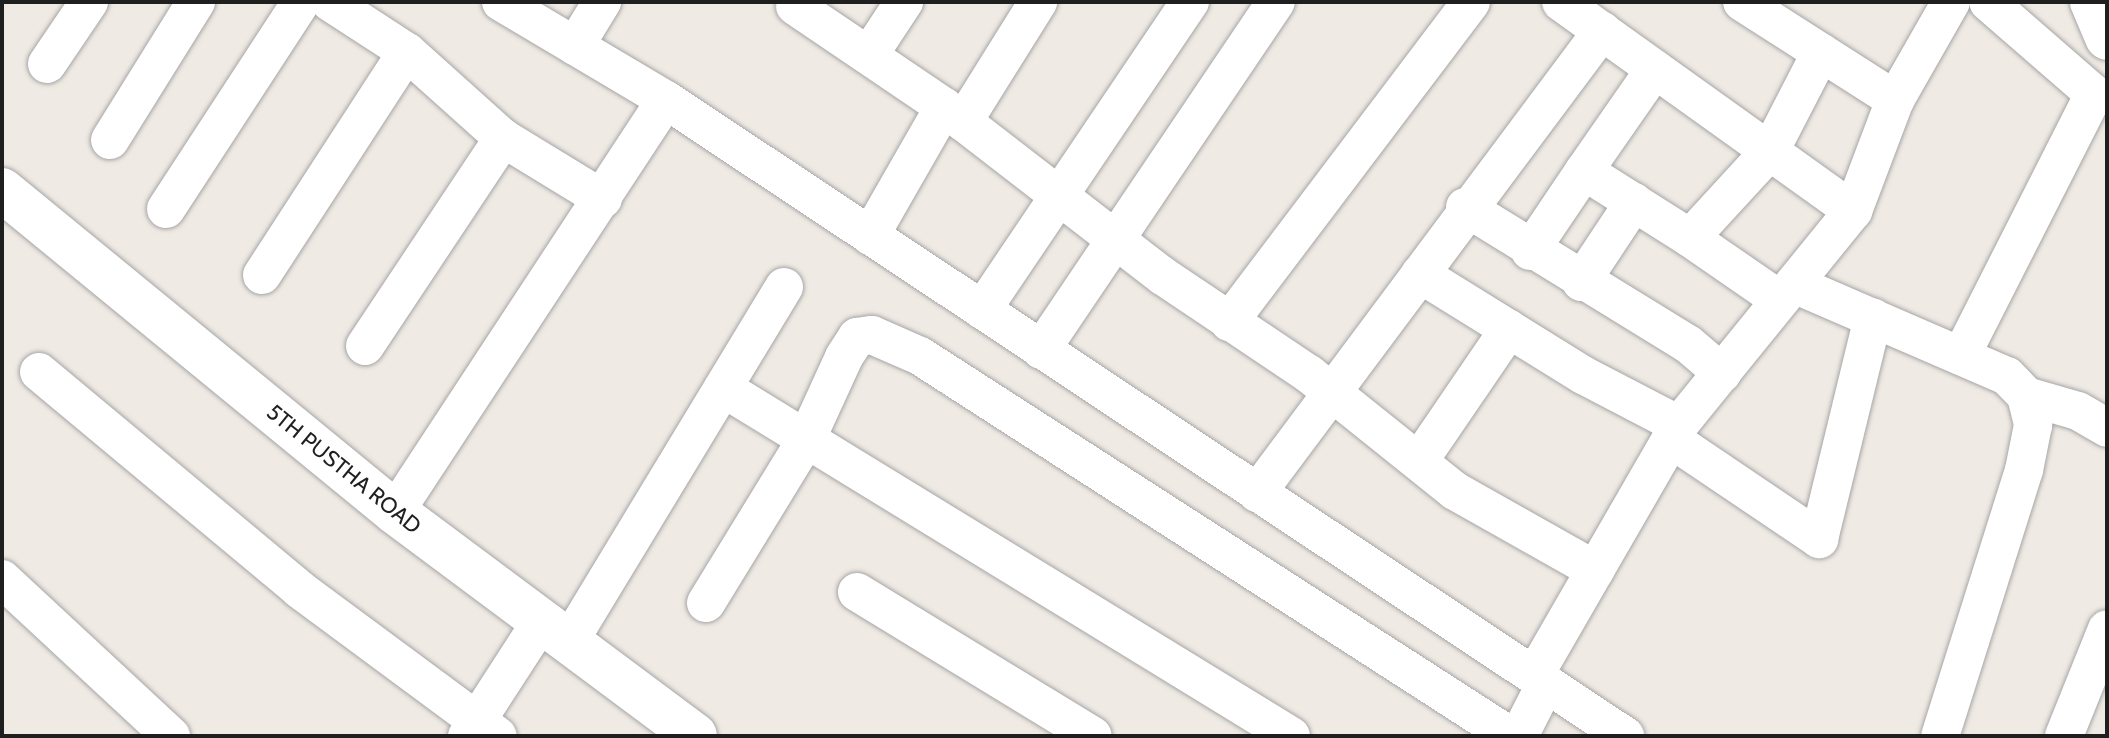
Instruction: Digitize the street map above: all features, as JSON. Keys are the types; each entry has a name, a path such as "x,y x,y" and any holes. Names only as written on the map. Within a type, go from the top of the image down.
{"street":[{"path":"47,64 89,2"},
{"path":"110,140 196,2"},
{"path":"166,209 301,2"},
{"path":"330,2 407,52 503,138 603,199"},
{"path":"501,2 666,100 1625,736"},
{"path":"575,46 602,2"},
{"path":"869,55 904,2"},
{"path":"870,236 953,115 1038,2"},
{"path":"982,310 1190,2"},
{"path":"1041,350 1276,2"},
{"path":"1229,322 1471,2"},
{"path":"1561,2 1853,211"},
{"path":"1742,2 1895,100"},
{"path":"1519,736 1540,680 1595,570 1675,432 1853,211 1895,100 1951,2"},
{"path":"1961,356 2094,94 1988,2"},
{"path":"2092,2 2107,38"},
{"path":"795,6 953,115 1058,198 1229,322 1333,392 1455,491 1595,570"},
{"path":"1257,493 1420,274 1465,207 1602,31"},
{"path":"262,275 407,52"},
{"path":"1690,238 1770,151 1821,52"},
{"path":"1530,251 1655,69"},
{"path":"395,512 666,100"},
{"path":"365,346 503,138"},
{"path":"1584,171 1690,238 1787,292 1873,318 2007,376 2026,396 2033,425 2024,470 1940,736"},
{"name":"5TH PUSTHA ROAD","path":"2,190 395,512 695,736"},
{"path":"1581,282 1634,202"},
{"path":"1465,207 1530,251 1688,344 1722,373"},
{"path":"1420,274 1675,432 1819,539 1873,318"},
{"path":"39,372 299,589 481,731 556,631 723,388 784,287"},
{"path":"1419,461 1509,329"},
{"path":"706,603 807,438 857,337 891,341 1510,736"},
{"path":"723,388 1291,736"},
{"path":"2026,396 2078,411 2107,428"},
{"path":"2,579 171,736"},
{"path":"857,592 1093,736"},
{"path":"2064,736 2107,629"}]}
